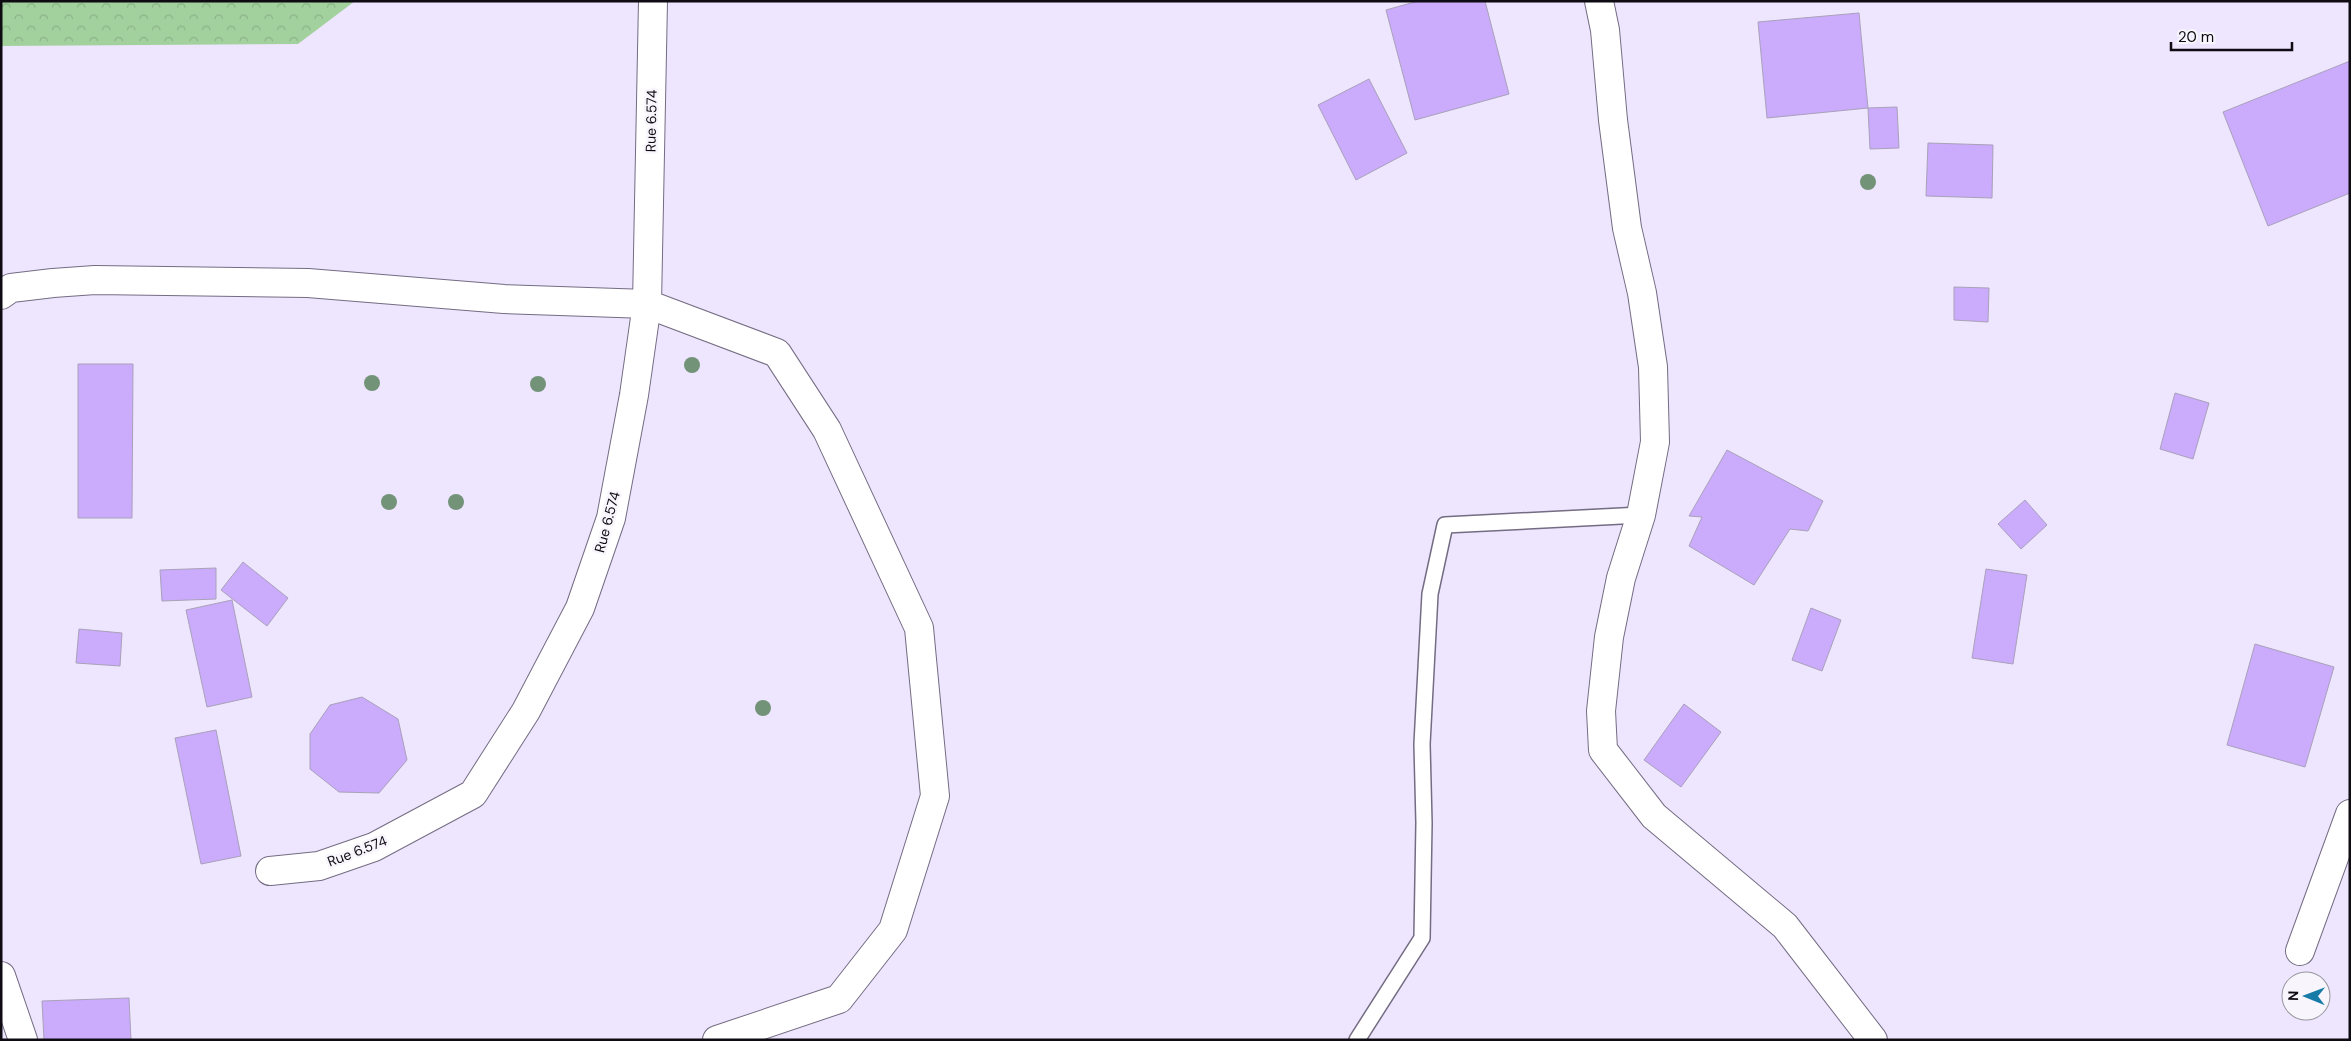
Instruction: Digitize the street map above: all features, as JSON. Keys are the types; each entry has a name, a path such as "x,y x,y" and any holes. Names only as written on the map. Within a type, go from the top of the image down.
{"street":[{"name":"Rue 6.574","path":"270,871 319,866 374,847 473,794 526,712 580,608 611,518 634,395 647,304 653,1"},
{"path":"1600,1 1605,30 1613,120 1627,228 1642,294 1653,368 1656,442 1641,515 1621,578 1609,637 1601,711 1603,750 1654,816 1785,926 1873,1040"},
{"path":"1,295 11,288 53,282 95,280 308,283 504,299 647,304 776,353 827,430 919,628 935,796 893,930 839,999 717,1040"},
{"path":"2300,951 2350,814"},
{"path":"1,976 14,1027"}],"lane":[{"path":"1357,1040 1422,938 1424,823 1422,744 1430,594 1445,525 1641,515"}],"green space":[{"path":"1,1 355,1 298,44 1,46"}],"building":[{"path":"1418,1 1485,1 1509,94 1415,120 1386,10"},
{"path":"1859,13 1868,108 1767,118 1758,22"},
{"path":"2350,61 2350,193 2268,226 2223,112"},
{"path":"1369,79 1407,153 1356,180 1318,105"},
{"path":"1897,107 1899,148 1870,149 1868,108"},
{"path":"1928,143 1993,145 1992,198 1926,196"},
{"path":"1954,287 1989,288 1988,322 1954,320"},
{"path":"78,364 133,364 132,518 78,518"},
{"path":"2175,393 2209,403 2193,459 2160,449"},
{"path":"1727,450 1823,501 1808,531 1790,529 1754,585 1689,546 1702,517 1689,516"},
{"path":"2025,500 2047,525 2021,549 1998,524"},
{"path":"243,562 288,598 267,626 221,590"},
{"path":"216,568 216,599 162,601 160,570"},
{"path":"1986,569 2027,575 2013,664 1972,658"},
{"path":"232,600 252,697 207,707 186,610"},
{"path":"1811,608 1841,620 1822,671 1792,660"},
{"path":"79,629 122,633 120,666 76,663"},
{"path":"2255,644 2334,667 2305,767 2227,745"},
{"path":"362,697 398,719 407,760 379,793 339,792 310,769 310,734 330,705"},
{"path":"1684,704 1721,732 1681,787 1644,760"},
{"path":"216,730 241,856 201,864 175,738"},
{"path":"129,998 131,1040 44,1040 42,1001"}]}
